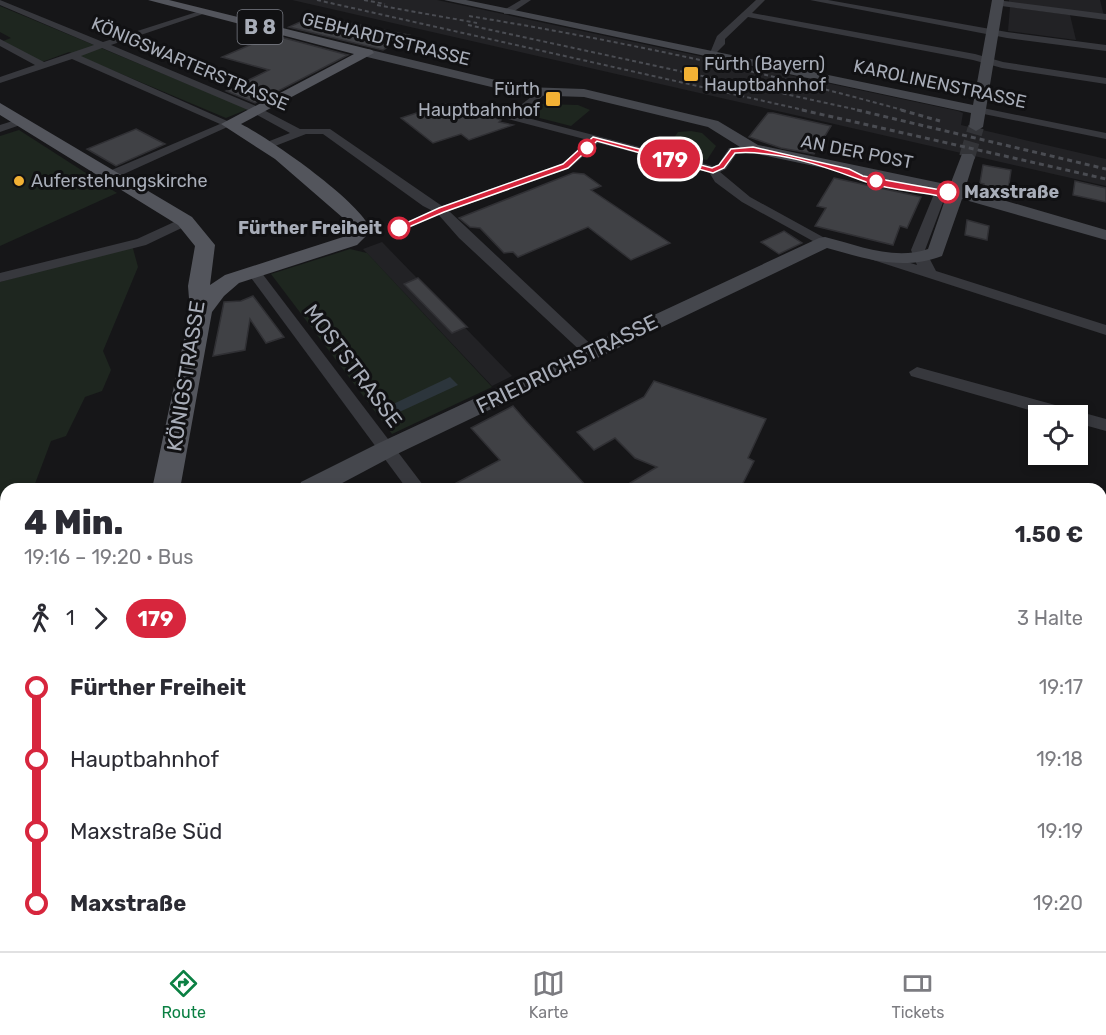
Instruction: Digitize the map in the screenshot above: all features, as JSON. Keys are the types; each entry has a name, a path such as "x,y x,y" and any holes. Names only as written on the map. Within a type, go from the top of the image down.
{"main road":[{"name":"GEBHARDTSTRASSE","path":"154,0 540,93 584,93 714,124 732,134"},
{"name":"KAROLINENSTRASSE","path":"450,0 978,110"},
{"path":"976,127 997,2"},
{"path":"229,124 367,53"},
{"path":"0,108 185,221 205,245 204,264 216,273 247,273"},
{"path":"201,311 216,291 247,273 358,235 359,222 266,146 229,124"},
{"name":"AN DER POST","path":"732,134 753,149 954,191 1106,235"},
{"path":"825,242 875,256 928,255 952,209 954,191 967,157"},
{"name":"FRIEDRICHSTRASSE","path":"322,483 387,449 825,242"},
{"name":"KÖNIGSTRASSE","path":"167,483 201,311 199,286 204,264"}],"street":[{"path":"507,12 527,0"},
{"path":"713,51 720,44 720,38 761,0"},
{"path":"814,0 993,32 1106,48"},
{"path":"881,12 887,1"},
{"name":"KÖNIGSWARTERSTRASSE","path":"0,2 258,110 299,133"},
{"path":"997,2 1106,17"},
{"path":"0,80 200,12"},
{"path":"746,14 988,61 1106,81"},
{"path":"0,42 42,65"},
{"path":"71,55 229,124"},
{"path":"540,93 512,117 714,173 748,200 825,242"},
{"name":"KAROLINENSTRASSE","path":"978,110 1106,136"},
{"path":"0,129 22,122"},
{"path":"111,174 229,124"},
{"name":"KÖNIGSWARTERSTRASSE","path":"266,146 299,133 315,130 326,131 427,203 441,210"},
{"path":"591,352 471,242 441,210 566,166 596,139"},
{"name":"AN DER POST","path":"714,173 722,167 733,150 753,149"},
{"path":"0,278 141,242 185,221"},
{"path":"928,255 937,274"},
{"path":"875,256 1106,330"},
{"name":"MOSTSTRASSE","path":"247,273 412,483"},
{"path":"917,372 1036,405"},
{"path":"1088,420 1106,425"}],"shaded area":[{"path":"292,0 437,0 958,111 963,113 961,125 1106,159 1106,186"},
{"path":"1009,0 1100,0 1104,16 1009,3"},
{"path":"0,6 248,109 226,118 69,52 42,62 3,41 11,38 0,32"},
{"path":"1010,7 1070,15 1076,40 1008,31"},
{"path":"542,104 578,105 590,110 571,126 528,115"},
{"path":"19,130 117,193 0,246 0,136"},
{"path":"678,132 702,133 716,146 707,160 665,151"},
{"path":"382,242 512,376 492,386 363,249"},
{"path":"132,245 138,267 103,351 111,370 102,391 85,397 66,436 51,441 35,483 0,483 0,282"},
{"path":"350,249 367,253 492,387 392,434 271,274"},
{"path":"450,377 458,385 395,414 389,406"}],"building":[{"path":"307,19 327,24 335,20 409,35 383,50 289,27"},
{"path":"273,35 348,55 255,103 226,91 269,70 222,57"},
{"path":"444,104 493,117 501,120 499,122 513,125 469,140 461,134 433,143 401,118"},
{"path":"768,113 831,126 814,154 781,148 749,137"},
{"path":"136,129 165,144 116,166 87,149"},
{"path":"983,165 1011,170 1007,198 982,192 984,184 980,183"},
{"path":"573,173 584,174 601,186 591,190 670,243 631,260 588,227 518,257 513,252 504,253 480,228 470,227 459,218"},
{"path":"834,178 921,197 907,228 900,226 893,245 815,226 826,208 817,206"},
{"path":"1075,181 1106,188 1106,202 1073,195"},
{"path":"967,220 989,226 987,240 965,235"},
{"path":"784,231 802,243 779,254 761,242"},
{"path":"418,278 467,327 452,333 404,284"},
{"path":"253,296 284,337 266,343 250,319 245,350 213,356 224,302 241,301"},
{"path":"654,381 766,419 748,458 754,461 743,483 630,483 657,467 635,458 615,438 594,450 577,432 644,397"},
{"path":"513,406 583,483 456,483 500,460 471,428"}],"tunnel":[{"path":"967,157 976,127"}],"railway":[{"path":"317,0 808,111"},
{"path":"364,0 385,4"},
{"path":"377,5 477,23"},
{"path":"469,16 579,35 689,58 906,111"},
{"path":"468,25 863,111"},
{"path":"802,110 1106,179"},
{"path":"857,110 1106,169"},
{"path":"901,110 940,121"}],"bus line":[{"name":"179","path":"399,228 441,210 566,166 596,139 713,170 722,167 733,150 753,149 846,170 861,178 940,194 948,192"}],"place":[{"name":"Fürth (Bayern) Hauptbahnhof","path":"691,74"},
{"name":"Fürth Hauptbahnhof","path":"553,99"},
{"name":"Auferstehungskirche","path":"19,181"},
{"name":"Maxstraße","path":"948,192"},
{"name":"Fürther Freiheit","path":"399,228"}]}
